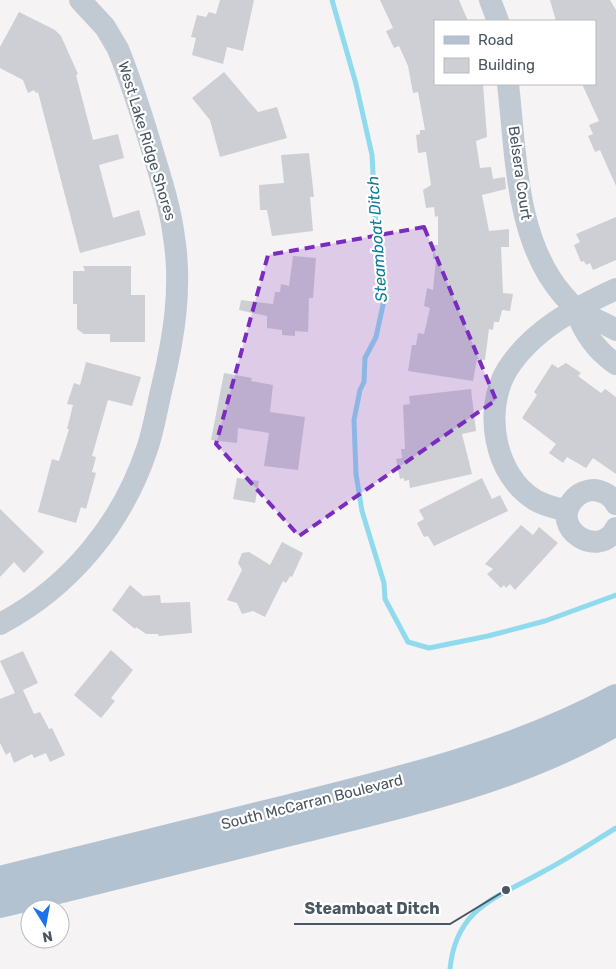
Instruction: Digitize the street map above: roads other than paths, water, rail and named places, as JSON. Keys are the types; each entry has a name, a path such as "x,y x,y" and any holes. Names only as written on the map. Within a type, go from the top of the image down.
{"main road":[{"name":"South McCarran Boulevard","path":"0,880 421,775 530,739 585,715 616,698"},
{"name":"South McCarran Boulevard","path":"0,904 411,802 480,781 534,761 596,734 616,722"}],"street":[{"name":"West Lake Ridge Shores","path":"0,624 46,594 74,570 96,545 118,514 148,448 172,345 177,308 177,268 167,198 118,49 105,28 80,0"},
{"path":"490,0 498,20"},
{"name":"Belsera Court","path":"508,85 523,206 529,233 542,265 575,308 587,337 604,356 616,364"},
{"path":"568,510 535,500 522,489 506,470 498,448 495,428 499,388 507,370 544,330 575,308 616,289"},
{"name":"Belsera Court","path":"575,308 616,330"},
{"path":"616,504 608,495 592,490 576,496 568,510 570,528 582,540 599,542 607,538 616,528"}],"waterway":[{"name":"Steamboat Ditch","path":"332,0 356,84 372,155 376,229 383,282 383,305 376,337 365,358 364,382 360,390 354,420 356,474 362,511 384,583 385,599 408,642 429,648 488,636 545,621 616,595"},
{"name":"Steamboat Ditch","path":"450,969 454,948 461,931 471,917 483,906 616,828"}],"place":[{"name":"Steamboat Ditch","path":"506,890"}]}
